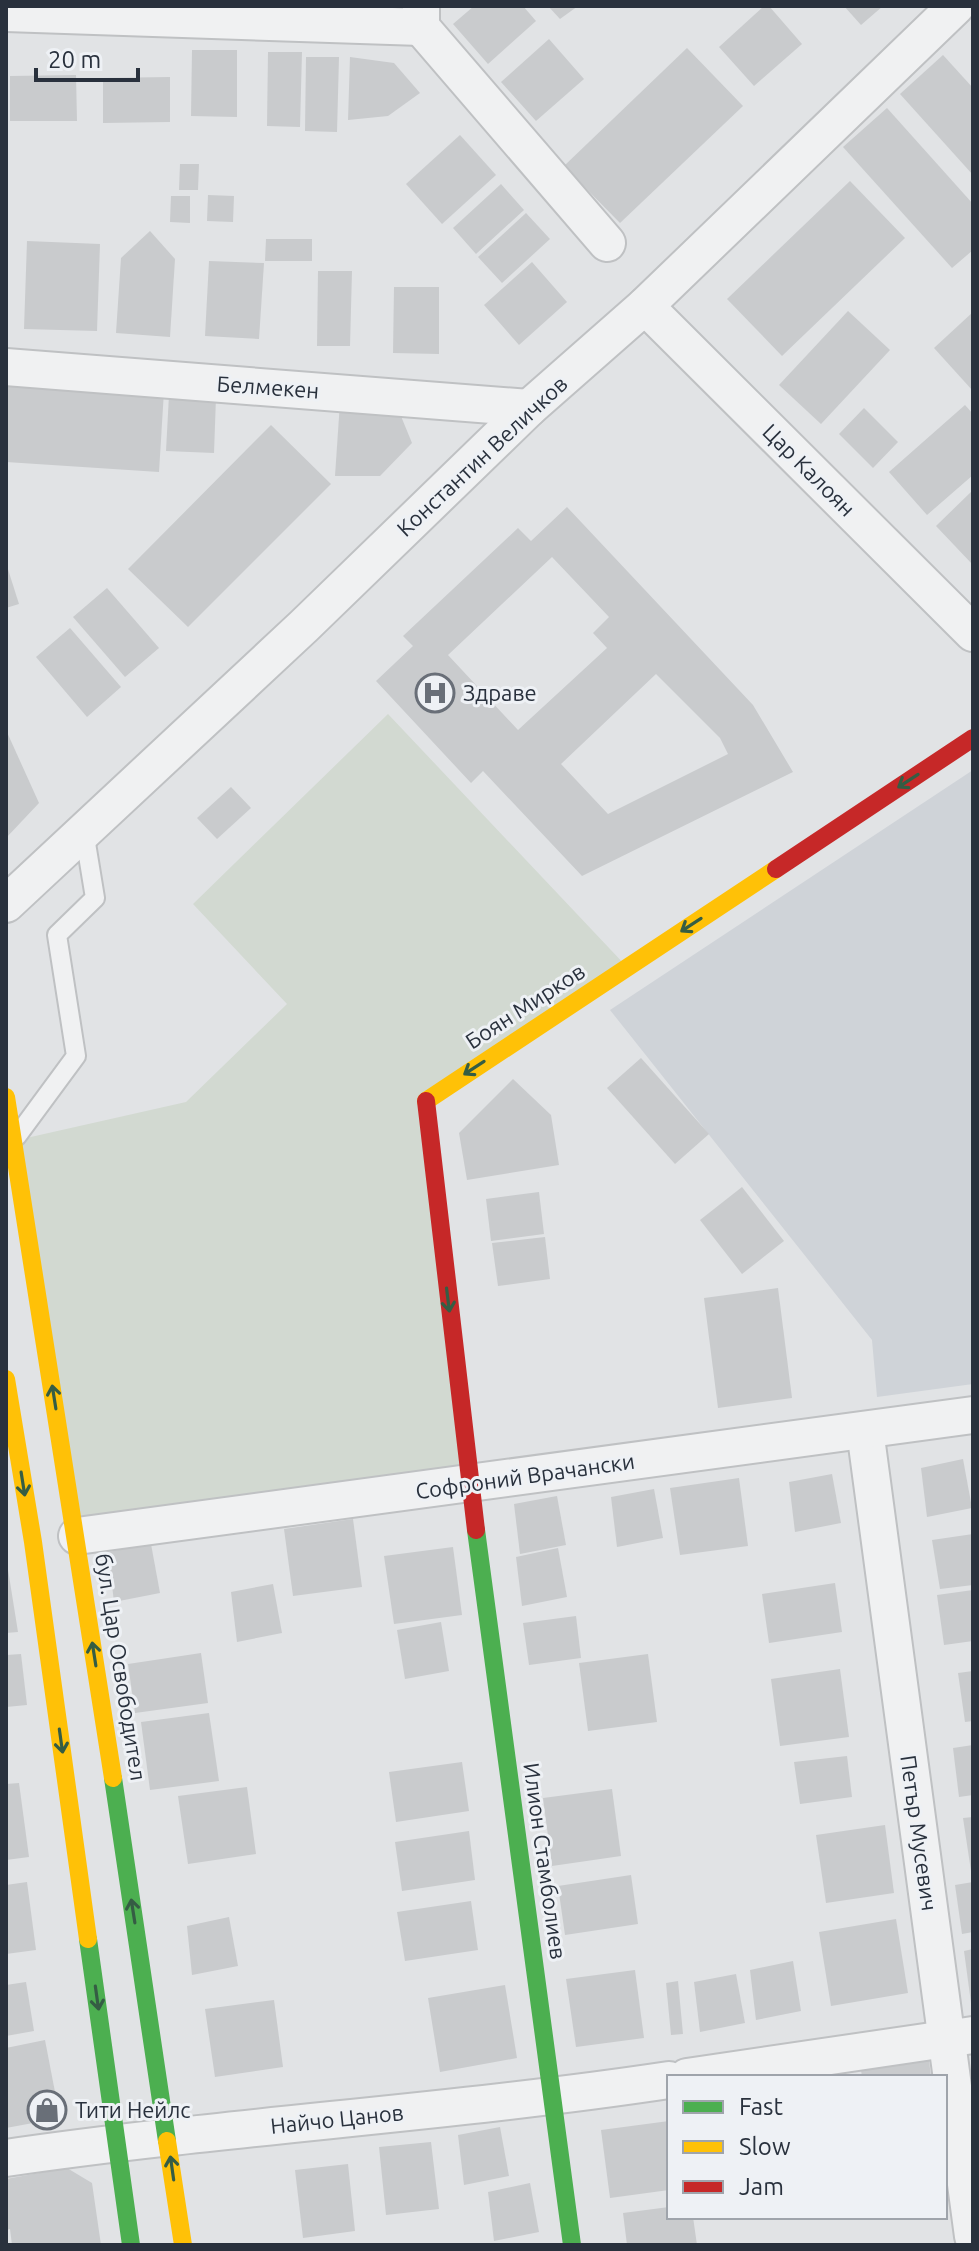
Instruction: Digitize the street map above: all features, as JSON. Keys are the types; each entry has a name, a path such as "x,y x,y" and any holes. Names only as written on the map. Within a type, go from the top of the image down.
{"street":[{"name":"Константин Величков","path":"6,904 304,626 529,408 645,306 956,6"},
{"path":"6,13 421,17 607,243"},
{"name":"Цар Калоян","path":"645,306 973,633"},
{"name":"Белмекен","path":"6,367 529,408"},
{"name":"Боян Мирков","path":"470,1483 425,1101 973,738"},
{"name":"бул. Цар Освободител","path":"6,1097 77,1536 183,2245"},
{"path":"6,1379 15,1545 117,2142 131,2245"},
{"name":"Софроний Врачански","path":"77,1536 973,1415"},
{"name":"Петър Мусевич","path":"865,1430 960,2037 973,2236"},
{"name":"Илион Стамболиев","path":"470,1483 572,2245"},
{"path":"701,2075 960,2037"},
{"name":"Найчо Цанов","path":"6,2158 167,2136 552,2097 667,2080"}],"lane":[{"path":"13,1141 76,1056 57,935 95,898 84,829"}],"shaded area":[{"path":"388,714 627,967 425,1101 470,1483 77,1536 13,1141 186,1102 287,1004 193,904"},
{"path":"973,770 973,1384 877,1397 872,1340 610,1010"}],"building":[{"path":"474,6 523,6 536,21 488,64 453,24"},
{"path":"548,6 578,6 560,19"},
{"path":"764,6 769,6 802,44 754,86 719,47"},
{"path":"844,6 883,6 861,25"},
{"path":"549,39 584,79 536,121 501,82"},
{"path":"687,48 743,106 620,223 564,166"},
{"path":"192,50 237,50 237,117 191,116"},
{"path":"268,52 302,52 300,127 267,126"},
{"path":"943,55 973,88 973,175 900,94"},
{"path":"306,57 339,57 337,132 305,131"},
{"path":"350,57 394,63 420,93 388,116 348,120"},
{"path":"76,75 77,121 10,121 10,76"},
{"path":"170,77 170,122 103,123 103,78"},
{"path":"887,108 973,204 973,250 952,268 843,147"},
{"path":"460,135 496,175 442,224 406,184"},
{"path":"180,164 199,164 198,190 179,190"},
{"path":"850,181 905,238 782,356 727,299"},
{"path":"501,184 524,210 476,254 453,228"},
{"path":"208,195 234,196 233,222 207,221"},
{"path":"171,196 190,196 190,223 170,222"},
{"path":"526,213 550,239 502,283 478,257"},
{"path":"150,231 175,259 170,337 116,333 121,258"},
{"path":"266,239 312,239 312,261 265,261"},
{"path":"27,241 100,244 97,331 24,329"},
{"path":"209,261 264,263 259,339 205,336"},
{"path":"532,262 567,302 519,345 484,305"},
{"path":"318,271 352,271 350,346 317,346"},
{"path":"394,287 439,287 439,354 393,353"},
{"path":"848,311 890,350 821,424 779,385"},
{"path":"973,312 973,391 934,348"},
{"path":"6,381 164,391 159,472 6,462"},
{"path":"169,395 216,397 214,453 166,451"},
{"path":"340,402 396,404 412,443 380,476 335,476"},
{"path":"965,405 973,414 973,475 927,515 889,472"},
{"path":"864,408 898,442 873,468 839,434"},
{"path":"271,425 331,484 188,627 128,569"},
{"path":"973,490 973,565 936,526"},
{"name":"Здраве","path":"567,507 753,705 793,772 582,876 483,771 471,783 376,681 413,646 403,636 518,528 531,541","holes":["552,557 609,617 593,633 607,648 518,730 448,655","656,674 720,738 728,754 608,814 561,764"]},
{"path":"6,563 19,604 6,608"},
{"path":"107,588 159,648 125,677 73,617"},
{"path":"70,628 121,687 87,717 36,657"},
{"path":"6,730 39,803 6,838"},
{"path":"231,787 251,808 217,839 197,818"},
{"path":"641,1058 709,1134 675,1164 607,1088"},
{"path":"513,1079 551,1115 559,1165 467,1180 459,1133"},
{"path":"742,1187 784,1241 742,1274 700,1220"},
{"path":"539,1192 544,1234 491,1241 486,1199"},
{"path":"545,1237 550,1279 498,1286 492,1243"},
{"path":"778,1288 792,1398 718,1408 704,1298"},
{"path":"963,1459 972,1508 927,1517 921,1468"},
{"path":"832,1474 841,1523 795,1532 789,1482"},
{"path":"739,1478 748,1546 680,1555 670,1488"},
{"path":"654,1489 663,1538 617,1547 611,1497"},
{"path":"557,1496 566,1545 520,1554 514,1504"},
{"path":"353,1519 362,1587 293,1596 284,1529"},
{"path":"973,1534 973,1585 940,1589 932,1540"},
{"path":"151,1544 160,1593 114,1602 108,1552"},
{"path":"453,1547 462,1615 394,1624 384,1556"},
{"path":"558,1548 567,1597 522,1606 516,1557"},
{"path":"6,1557 18,1632 6,1633"},
{"path":"835,1583 842,1632 769,1643 762,1594"},
{"path":"273,1584 282,1633 237,1642 231,1592"},
{"path":"973,1590 973,1641 944,1645 937,1595"},
{"path":"576,1616 581,1658 529,1665 523,1623"},
{"path":"441,1622 449,1671 405,1679 397,1630"},
{"path":"201,1653 208,1703 135,1713 128,1664"},
{"path":"21,1654 27,1705 6,1707 6,1655"},
{"path":"648,1654 657,1722 588,1731 579,1663"},
{"path":"840,1669 849,1737 780,1746 771,1679"},
{"path":"973,1671 973,1721 965,1722 958,1673"},
{"path":"209,1713 219,1781 150,1790 141,1722"},
{"path":"973,1745 973,1795 959,1797 953,1748"},
{"path":"847,1756 852,1797 800,1804 794,1762"},
{"path":"462,1762 469,1811 396,1822 389,1772"},
{"path":"19,1783 29,1857 6,1860 6,1784"},
{"path":"247,1787 256,1854 188,1864 178,1796"},
{"path":"612,1789 621,1856 552,1866 543,1798"},
{"path":"973,1817 973,1871 971,1871 963,1818"},
{"path":"885,1825 894,1893 826,1903 816,1835"},
{"path":"469,1831 475,1880 402,1891 395,1842"},
{"path":"631,1875 638,1924 565,1935 558,1886"},
{"path":"27,1882 36,1950 6,1954 6,1885"},
{"path":"973,1882 973,1932 962,1934 955,1885"},
{"path":"471,1901 478,1950 405,1961 397,1912"},
{"path":"229,1917 238,1966 192,1975 187,1926"},
{"path":"896,1919 908,1993 831,2006 819,1932"},
{"path":"973,1949 973,2003 971,2003 964,1951"},
{"path":"793,1961 801,2011 756,2020 750,1970"},
{"path":"635,1970 644,2038 576,2047 566,1979"},
{"path":"736,1974 745,2023 700,2032 694,1982"},
{"path":"678,1981 683,2034 671,2035 666,1983"},
{"path":"26,1982 34,2031 6,2036 6,1985"},
{"path":"505,1985 517,2058 440,2072 428,1998"},
{"path":"274,2000 283,2067 215,2077 205,2009"},
{"path":"45,2040 60,2118 6,2128 6,2048"},
{"path":"929,2060 931,2075 862,2075 861,2070"},
{"path":"667,2121 667,2190 610,2198 601,2130"},
{"path":"500,2127 509,2176 464,2185 458,2135"},
{"path":"431,2142 439,2209 386,2215 379,2147"},
{"path":"348,2164 355,2231 303,2238 295,2170"},
{"path":"67,2168 92,2183 101,2245 12,2245 10,2229 6,2230 6,2179"},
{"path":"530,2183 539,2232 494,2241 488,2192"},
{"path":"667,2207 667,2219 693,2219 697,2245 627,2245 623,2213"}],"traffic: fast":[{"path":"476,1530 572,2245"},
{"path":"113,1778 167,2141"},
{"path":"88,1939 131,2245"}],"traffic: slow":[{"path":"426,1101 776,869"},
{"path":"6,1097 113,1778"},
{"path":"6,1379 33,1542 88,1939"},
{"path":"167,2141 183,2245"}],"traffic: jam":[{"path":"776,869 973,738"},
{"path":"426,1101 476,1530"}],"place":[{"name":"Здраве","path":"435,693"},
{"name":"Тити Нейлс","path":"47,2110"}]}
